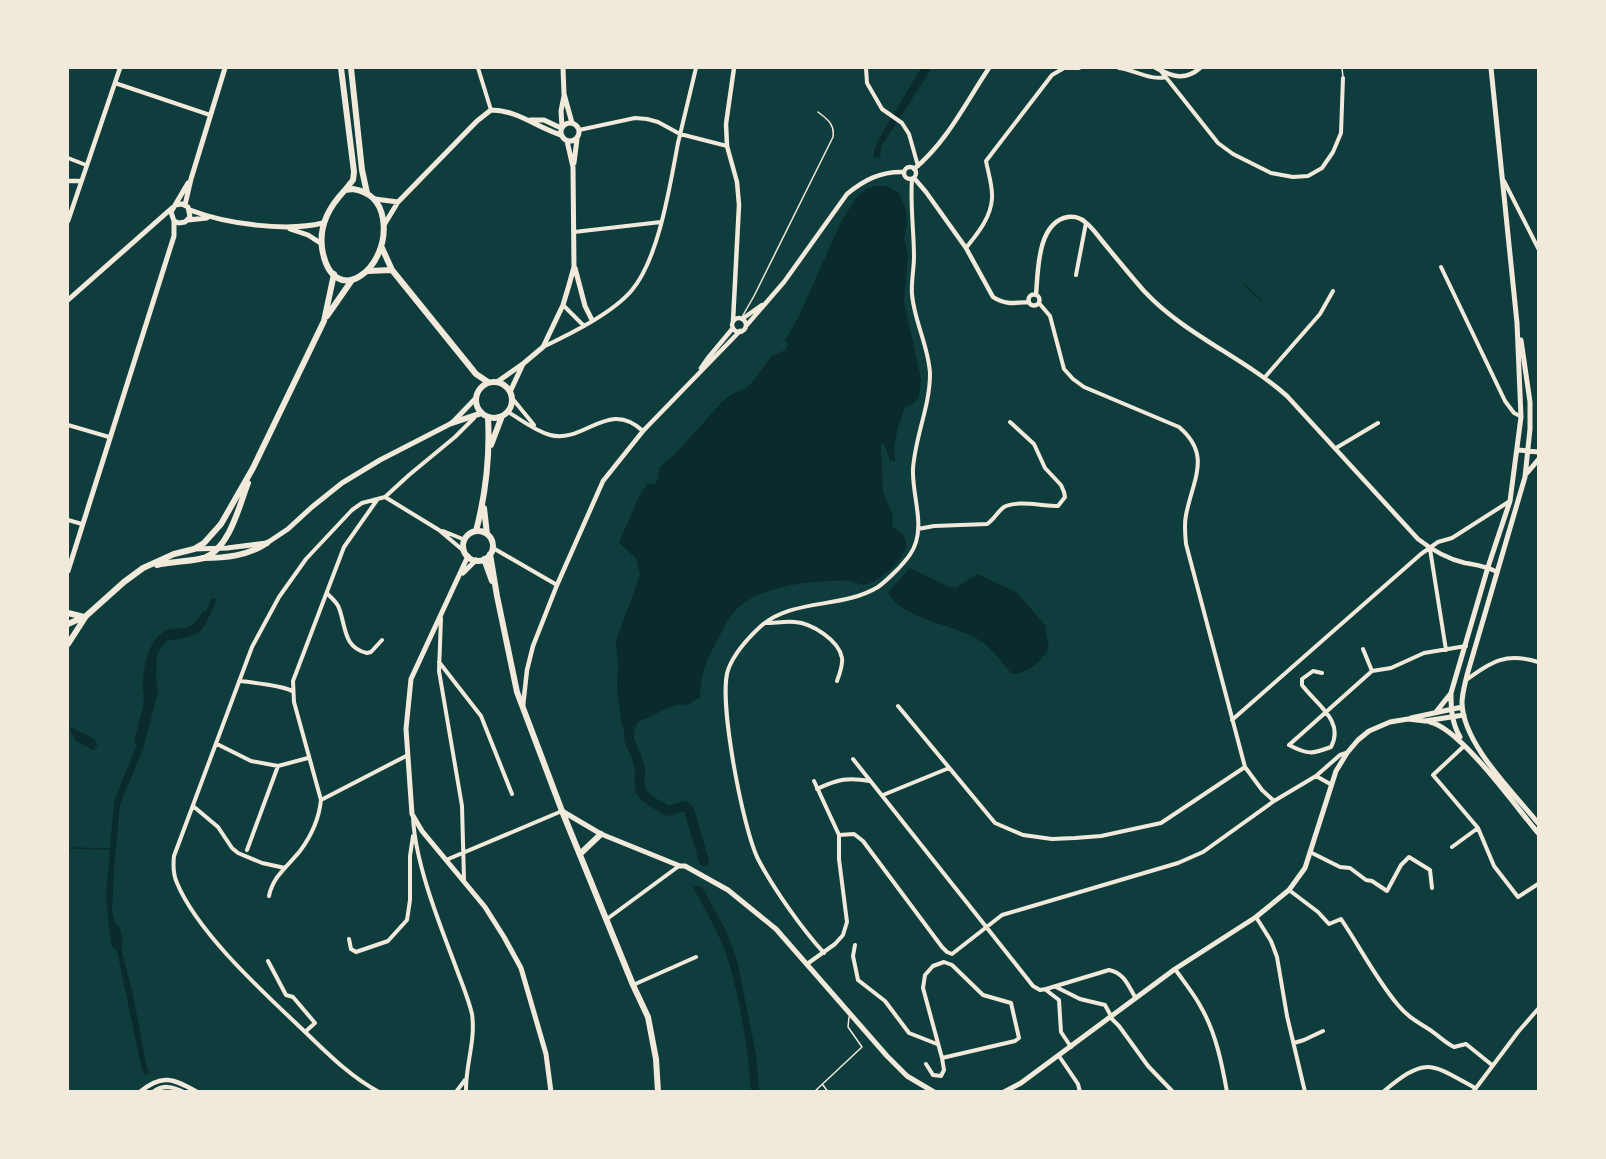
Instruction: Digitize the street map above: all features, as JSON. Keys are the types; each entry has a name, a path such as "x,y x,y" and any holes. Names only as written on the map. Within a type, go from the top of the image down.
{"main road":[{"path":"185,205 225,68"},
{"path":"341,68 354,172 352,180 333,203 323,223 321,244 325,260 334,274 343,280 352,280"},
{"path":"351,68 362,170 368,193"},
{"path":"563,68 564,94 561,130 567,141 573,167"},
{"path":"1464,744 1454,726 1451,693 1510,501 1521,417 1517,323 1491,68"},
{"path":"497,382 543,347 563,305 574,267 573,167 579,130 572,123 564,94"},
{"path":"384,225 398,202 477,120 491,110 510,112 530,120 544,130 561,130"},
{"path":"561,130 565,124 572,123"},
{"path":"567,141 577,138"},
{"path":"68,300 162,218 173,207 191,179"},
{"path":"345,190 353,189 368,193 375,199 382,214 384,225 382,248 368,272"},
{"path":"375,199 398,202"},
{"path":"173,207 185,205"},
{"path":"185,205 190,210 210,218"},
{"path":"173,207 174,236"},
{"path":"188,220 190,210"},
{"path":"162,218 173,219 182,224"},
{"path":"68,571 174,236 182,224 188,220 210,218 286,227 323,223"},
{"path":"286,227 308,235 321,244"},
{"path":"382,248 392,270 476,374 489,382 497,382 507,387 511,395"},
{"path":"574,267 585,306 592,320"},
{"path":"194,549 204,543 221,524 253,468 324,321 342,293 352,280 368,272 392,270"},
{"path":"324,321 334,274"},
{"path":"1517,323 1530,402 1525,477 1466,680 1462,707 1464,717 1480,751 1539,823"},
{"path":"143,568 254,551 288,529 342,483 380,460 452,423 482,415 499,417 505,413 511,406 511,395 524,363"},
{"path":"476,374 479,389 476,404 482,415 489,448 483,504 476,531"},
{"path":"479,389 489,382"},
{"path":"452,423 476,399"},
{"path":"489,448 505,413"},
{"path":"1518,450 1539,452"},
{"path":"1525,477 1534,463 1539,460"},
{"path":"202,558 217,548 230,529 253,468"},
{"path":"483,504 487,534 492,540 496,596"},
{"path":"487,534 476,531 469,534 465,540 467,554 460,577 411,679 406,729 412,814 422,831 464,879 504,937 521,968 546,1054 551,1092"},
{"path":"68,644 86,616 114,590 143,568 174,554 194,549 267,543"},
{"path":"460,577 476,560 484,559 491,551"},
{"path":"467,554 476,560"},
{"path":"484,559 496,596 523,711 651,1027 658,1092"},
{"path":"68,613 86,616"},
{"path":"68,624 86,616"},
{"path":"1436,712 1451,693"},
{"path":"1004,1092 1059,1056 1174,969 1256,917 1289,890 1305,868 1336,771 1347,753 1369,731 1390,722 1462,707"},
{"path":"1425,721 1464,717"},
{"path":"1408,719 1438,724 1464,744 1539,833"},
{"path":"562,811 601,834 692,870 728,890 776,929 907,1076 932,1091"},
{"path":"580,854 601,834"}],"street":[{"path":"68,221 120,68"},
{"path":"478,68 491,110"},
{"path":"543,347 584,326 620,302 633,289 644,270 661,222 696,68"},
{"path":"699,373 708,358 733,328 734,321 739,205 737,182 726,146 726,124 734,68"},
{"path":"824,953 809,936 758,858 747,825 732,752 726,700 728,671 736,653 765,623 778,615 849,598 877,587 908,557 915,546 918,529 913,470 915,446 929,391 930,371 912,293 913,178 916,174 916,167 909,134 903,123 882,109 867,83 866,68"},
{"path":"523,711 529,662 557,585 603,482 644,431 767,303 847,194 871,178 904,172 909,167 916,167 930,156 943,140 989,68"},
{"path":"966,248 982,228 989,212 992,197 986,160 1052,75 1064,68 1078,68"},
{"path":"1119,68 1157,79 1166,77"},
{"path":"1158,69 1186,77 1200,68"},
{"path":"1158,69 1218,143 1233,154 1270,173 1293,177 1308,176 1322,168 1333,152 1341,133 1343,78"},
{"path":"115,83 210,115"},
{"path":"579,130 635,118 658,122 681,134 726,146"},
{"path":"68,159 86,165"},
{"path":"904,172 905,177 913,178 926,192 966,248 993,297 1009,304 1029,302 1034,306 1039,303"},
{"path":"68,181 81,181"},
{"path":"1504,181 1539,248"},
{"path":"1274,801 1262,790 1245,767 1186,544 1185,518 1198,464 1196,447 1191,438 1179,427 1084,387 1064,369 1050,316 1039,303 1039,297 1036,295 1043,241 1051,228 1060,220 1070,217 1086,222 1145,292 1161,307 1186,327 1265,377 1287,396 1418,539 1430,549 1459,561 1488,567 1497,572"},
{"path":"574,232 661,222"},
{"path":"1076,275 1086,222"},
{"path":"1441,267 1505,401 1514,413 1521,417"},
{"path":"1265,377 1320,314 1333,291"},
{"path":"1029,302 1032,296 1036,295"},
{"path":"734,321 767,303"},
{"path":"563,305 584,326"},
{"path":"734,309 746,327"},
{"path":"733,328 740,331"},
{"path":"511,395 537,428"},
{"path":"505,413 550,435 581,431 601,421 615,418 631,422 644,431"},
{"path":"379,1092 354,1076 304,1032 222,947 194,912 176,881 173,868 174,856 252,647 279,597 306,559 352,510 362,503 385,497 482,415"},
{"path":"918,529 953,524 987,524 1002,508 1014,503 1058,506 1062,503 1065,492 1061,484 1045,468 1034,444 1010,422"},
{"path":"1335,448 1378,423"},
{"path":"68,425 109,437"},
{"path":"385,497 440,530 465,540"},
{"path":"269,896 275,878 312,833 320,815 321,800 292,691 293,681 344,547 377,500"},
{"path":"1232,720 1421,554 1438,543 1452,538 1510,501"},
{"path":"68,520 83,525"},
{"path":"440,530 467,554"},
{"path":"1430,549 1446,650"},
{"path":"491,551 557,585"},
{"path":"327,593 338,605 346,639 354,648 367,653 371,652 382,640"},
{"path":"441,618 438,661 462,806 464,879"},
{"path":"765,623 795,622 810,625 822,632 840,652 843,661 837,681"},
{"path":"1322,673 1313,671 1301,681 1309,694 1326,712 1332,720 1336,734 1331,747 1313,754 1301,752 1289,746 1326,712 1372,671 1391,668 1424,653 1466,645"},
{"path":"1363,649 1372,671"},
{"path":"1466,680 1487,666 1512,656 1539,662"},
{"path":"438,661 481,716 512,794"},
{"path":"239,681 271,687 285,687 292,691"},
{"path":"898,706 995,823 1023,835 1052,839 1101,836 1161,823 1245,767"},
{"path":"217,744 245,758 278,766 308,758"},
{"path":"1464,744 1433,775 1478,828 1494,866 1518,897 1539,884"},
{"path":"839,835 854,834 863,842 947,952 952,954 1002,915 1178,863 1197,855 1274,801 1316,776 1340,755 1347,753"},
{"path":"321,800 408,755"},
{"path":"853,759 1033,986 1040,990 1046,989 1109,970 1116,971 1124,977 1136,997"},
{"path":"247,850 278,766"},
{"path":"883,795 949,768"},
{"path":"1316,776 1332,785"},
{"path":"818,789 846,778 870,781"},
{"path":"807,964 824,953 843,934 847,922 839,859 839,835 814,781"},
{"path":"193,806 219,827 232,848 238,853 262,863 285,868"},
{"path":"446,860 562,811"},
{"path":"412,814 414,835 435,908 472,1013 472,1041 466,1092"},
{"path":"1452,847 1478,828"},
{"path":"349,939 351,949 356,952 388,941 407,920 410,900 410,856 414,835"},
{"path":"1310,852 1340,867 1350,868 1387,891 1401,865 1409,857 1430,870 1432,888"},
{"path":"607,919 680,866"},
{"path":"1289,890 1318,912 1329,924 1341,919 1392,996 1416,1023 1454,1047 1466,1044 1492,1065"},
{"path":"1256,917 1271,941 1277,957 1305,1092"},
{"path":"855,945 853,956 858,980 885,1001 909,1033 938,1044"},
{"path":"633,985 696,957"},
{"path":"268,961 286,995 293,997 315,1023 304,1032"},
{"path":"926,1064 933,1075 941,1076 944,1070 942,1058 923,988 926,975 933,966 944,962 952,965 983,995 1011,1003 1019,1038 1016,1041 942,1058"},
{"path":"1174,969 1202,1008 1222,1062 1227,1092"},
{"path":"1055,986 1080,999 1105,1005 1148,1066 1173,1092"},
{"path":"1046,989 1059,1000 1061,1032 1071,1047"},
{"path":"1383,1092 1415,1070 1430,1065 1441,1069 1474,1090 1539,1009"},
{"path":"1294,1043 1323,1031"},
{"path":"1059,1056 1078,1084 1080,1092"},
{"path":"456,1092 466,1078"},
{"path":"140,1092 153,1082 162,1079 181,1082 197,1092"},
{"path":"153,1092 163,1087 171,1087 183,1092"}],"lane":[{"path":"1342,68 1343,78"},
{"path":"741,318 754,297 833,136 835,129 831,122 818,112"},
{"path":"814,1092 862,1047 848,1027 849,1013"},
{"path":"822,1084 828,1092"}],"water":[{"path":"921,68 932,68 882,145 880,157 874,158 877,142"},
{"path":"887,186 899,193 906,210 907,226 904,238 908,256 904,302 921,379 919,398 905,407 898,427 894,448 895,462 890,460 884,444 881,445 883,492 893,516 892,526 905,538 906,548 898,561 886,573 868,584 844,581 781,587 745,602 731,616 711,652 703,672 700,697 690,704 675,705 622,727 617,688 616,641 640,575 636,558 619,543 639,496 647,484 654,484 658,480 659,468 677,452 721,403 732,394 748,387 772,356 785,350 788,345 785,341 799,316 841,222 856,198 866,189"},
{"path":"910,568 947,586 956,588 977,574 1016,592 1045,625 1049,649 1034,666 1023,672 1012,674 994,653 972,636 913,614 894,601 888,592"},
{"path":"212,598 217,600 204,627 189,637 166,641 157,654 158,692 143,749 120,804 112,911 116,925 120,928 123,943 121,949 149,1073 146,1076 142,1070 117,951 111,945 106,897 114,801 137,745 134,743 144,697 144,670 153,643 168,630 187,628 192,625 203,611 206,611"},
{"path":"68,726 94,739 98,746 93,746 97,748 93,750 76,741"},
{"path":"693,887 702,887 726,931 737,960 756,1054 759,1091 751,1091 743,1026 729,963 718,933"}],"waterway":[{"path":"1244,284 1262,301"},
{"path":"636,714 631,724 629,738 638,762 639,784 642,793 668,811 685,806 689,810 704,861"},
{"path":"68,848 112,849"}]}
